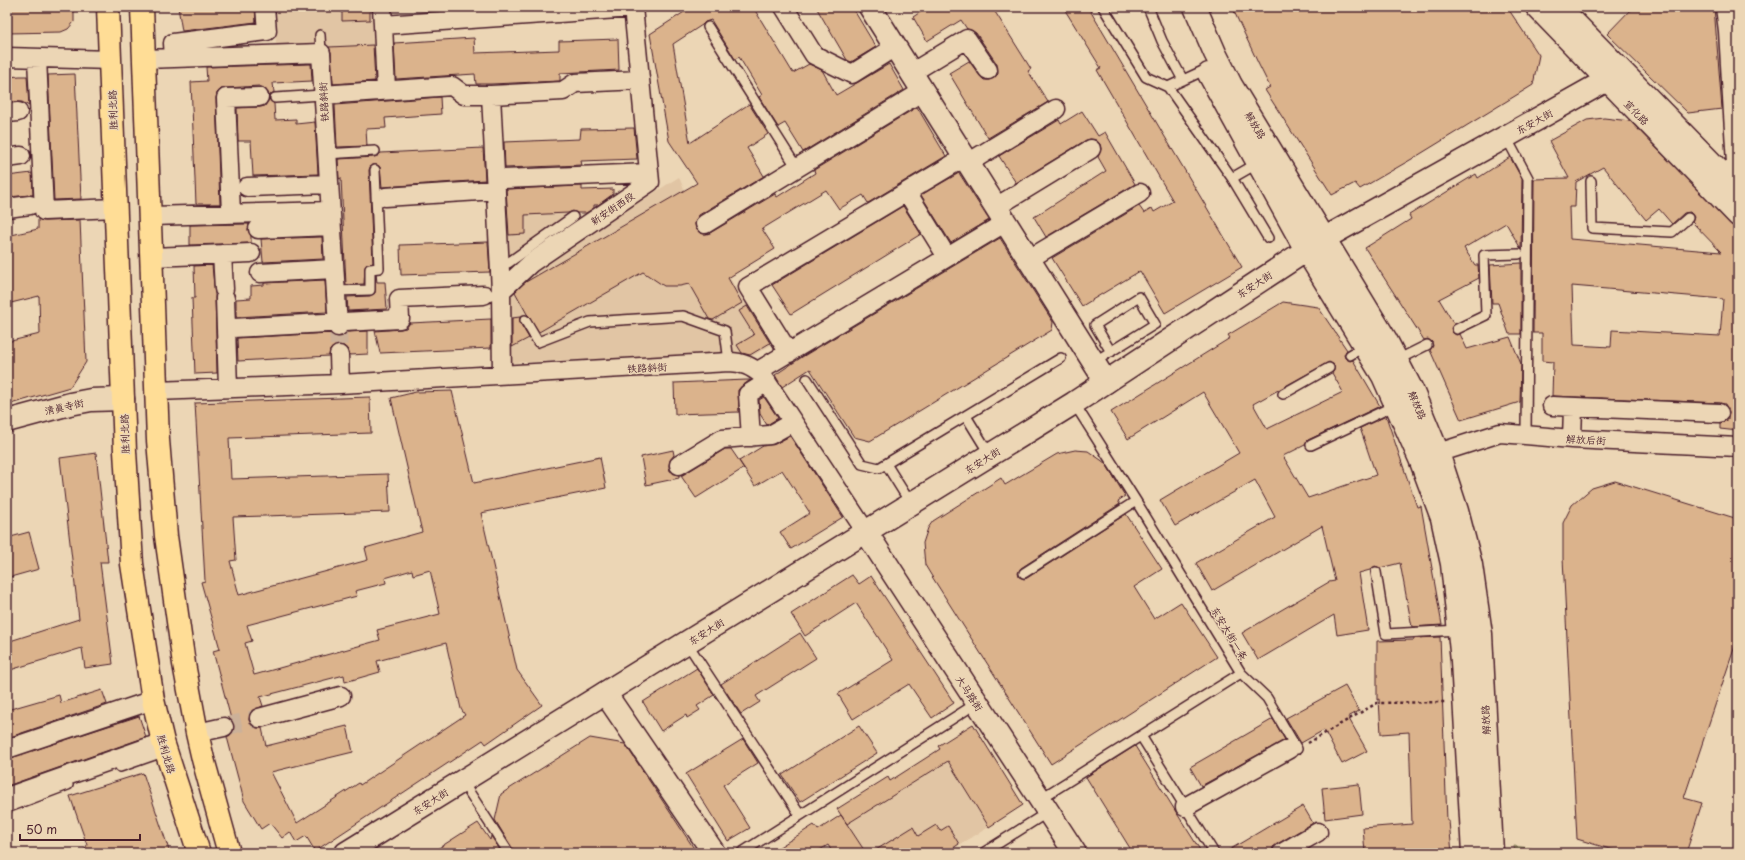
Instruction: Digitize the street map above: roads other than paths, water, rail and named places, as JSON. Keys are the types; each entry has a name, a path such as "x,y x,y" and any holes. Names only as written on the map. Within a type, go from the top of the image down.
{"highway":[{"name":"胜利北路","path":"108,7 123,399 132,564 153,700 165,747 198,853"},
{"path":"142,7 151,216 158,440 166,536 184,664 202,759 229,853"}],"main road":[{"path":"870,7 1029,260 1103,357 1106,382"},
{"name":"解放路","path":"1180,7 1265,159 1306,250 1358,350 1383,376 1420,459 1442,518 1452,564 1459,630 1465,702 1473,853"},
{"name":"解放路","path":"1195,7 1213,66"},
{"name":"宣化路","path":"1537,7 1612,75 1720,189 1738,215"},
{"name":"宣化路","path":"1559,7 1612,75"},
{"name":"东安大街","path":"346,853 1074,403 1325,238 1506,137 1612,75"},
{"name":"解放路","path":"1265,159 1325,238 1412,390 1438,453 1457,512 1471,565 1481,634 1492,853"},
{"name":"清真寺街","path":"7,421 70,404 91,400 123,399"},
{"name":"大马路街","path":"866,532 1075,853"},
{"path":"606,693 714,853"}],"street":[{"path":"174,58 173,42 267,32 265,7"},
{"path":"382,7 386,90"},
{"path":"383,25 486,12 633,7 649,173 500,185 385,197"},
{"path":"784,7 814,55 852,74 895,47"},
{"path":"1720,189 1736,164 1733,31 1725,7"},
{"path":"911,73 967,39 988,70"},
{"path":"145,59 321,53"},
{"name":"铁路斜街","path":"321,53 322,95 337,324"},
{"path":"7,57 110,60"},
{"path":"37,58 44,211 116,208"},
{"path":"322,95 452,86 464,95 491,95 563,91 575,83 640,80"},
{"path":"705,224 923,91"},
{"path":"491,95 500,185 492,293 502,374"},
{"path":"231,213 226,98 267,97"},
{"path":"789,353 748,287 907,192 1056,109"},
{"path":"751,437 748,394 762,377 789,353 947,257 1001,215 1091,149"},
{"name":"新安街西段","path":"492,293 531,263 546,245 650,182 649,173"},
{"path":"247,187 328,184"},
{"path":"907,192 947,257"},
{"path":"1029,260 1140,192"},
{"path":"7,208 30,205"},
{"path":"151,216 231,213 330,219"},
{"path":"258,229 330,219"},
{"path":"152,257 251,253"},
{"path":"222,254 228,388"},
{"path":"260,273 334,269"},
{"path":"233,328 337,324 400,319 399,299 492,293"},
{"path":"339,355 340,384"},
{"name":"铁路斜街","path":"156,391 340,384 730,362 741,363 762,377 866,532"},
{"path":"1552,406 1719,413"},
{"path":"1572,439 1573,407"},
{"path":"679,466 722,439 770,436 793,422"},
{"name":"解放后街","path":"1438,453 1500,433 1572,439 1738,447"},
{"path":"259,718 341,696"},
{"path":"7,749 153,700"},
{"path":"197,733 224,727"},
{"path":"7,797 165,747"},
{"path":"1185,807 1293,749"},
{"path":"1282,853 1318,832"}],"lane":[{"path":"1103,7 1146,77 1168,87 1232,178 1268,238"},
{"path":"1148,7 1162,40 1183,80"},
{"path":"708,27 797,168"},
{"path":"320,35 321,53"},
{"path":"1168,87 1213,66"},
{"path":"267,97 322,95"},
{"path":"1506,137 1528,178 1526,435"},
{"path":"326,154 375,151"},
{"path":"1232,178 1265,159"},
{"path":"335,291 370,290 370,269 379,268 375,170"},
{"path":"1591,181 1592,228 1672,232 1688,218"},
{"path":"508,263 546,245 573,217"},
{"path":"1457,330 1486,315 1484,255 1519,254"},
{"path":"1139,297 1155,324 1103,357 1095,325 1139,297"},
{"path":"525,320 538,342 590,322 683,316 725,330 730,362"},
{"path":"1396,360 1427,344"},
{"path":"807,379 862,464 879,468 1061,358"},
{"path":"1283,394 1329,368"},
{"name":"东安大街一条","path":"983,853 1044,806 1141,736 1241,673 1136,500 1074,403"},
{"path":"1310,446 1396,405"},
{"path":"966,416 990,455"},
{"path":"886,464 911,504"},
{"path":"1024,573 1136,500"},
{"path":"1376,572 1386,634 1459,630"},
{"path":"686,643 800,815"},
{"path":"1241,673 1267,698 1293,749"},
{"path":"741,853 977,703"},
{"path":"1141,736 1214,853"},
{"path":"7,808 165,747"},
{"path":"462,781 509,853"}],"tunnel":[{"path":"338,327 339,355"},
{"path":"224,727 259,718"}]}
